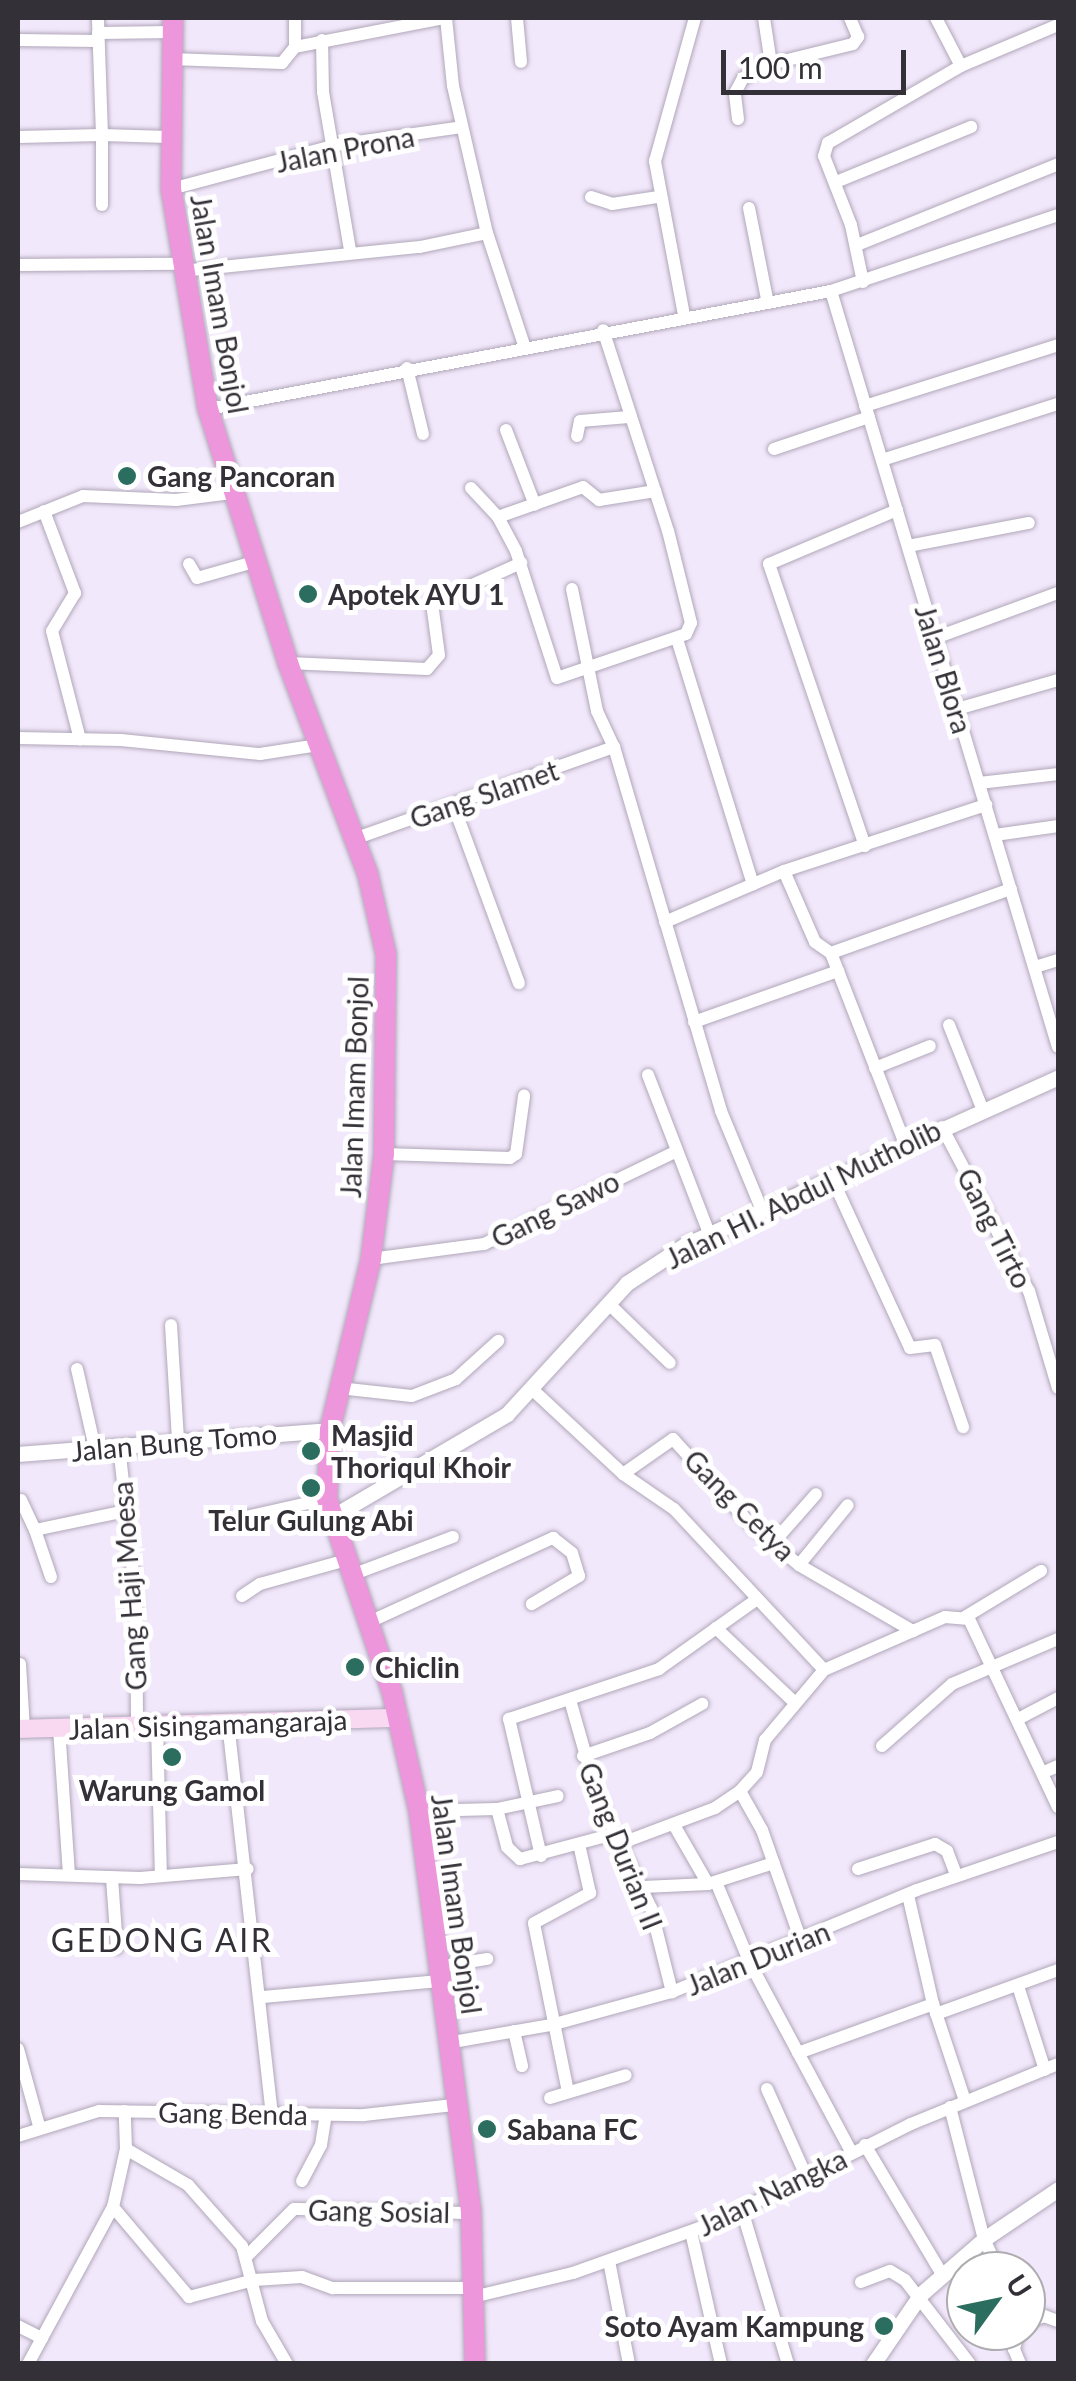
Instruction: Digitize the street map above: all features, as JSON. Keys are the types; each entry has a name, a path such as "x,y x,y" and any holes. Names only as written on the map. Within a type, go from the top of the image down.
{"highway":[{"name":"Jalan Imam Bonjol","path":"172,25 168,137 171,189 181,268 208,409 288,663 354,839 386,954 384,1154 370,1259 330,1430 329,1508 399,1718 418,1812 453,2104 471,2213 477,2292 474,2364"}],"main road":[{"name":"Jalan Sisingamangaraja","path":"21,1729 399,1718"}],"street":[{"path":"98,18 102,204"},
{"path":"171,59 282,64 295,47 296,18"},
{"path":"295,47 445,18 462,127 487,232 524,345"},
{"path":"517,18 521,62"},
{"path":"684,315 658,197 655,160 695,18"},
{"path":"764,18 770,64"},
{"path":"738,119 736,85 770,64 854,43 850,18"},
{"path":"936,18 961,66"},
{"path":"18,40 98,37 172,25"},
{"path":"862,282 856,246 824,156 828,143 961,66 1058,25"},
{"path":"322,40 323,92 336,145 350,250"},
{"name":"Jalan Prona","path":"171,189 336,145 462,127"},
{"path":"836,182 971,127"},
{"path":"18,137 168,137"},
{"path":"856,246 1058,164"},
{"path":"591,197 612,204 658,197"},
{"path":"749,208 767,299"},
{"path":"208,409 524,345 831,290 1058,214"},
{"path":"18,265 181,268 350,250 420,247 487,232"},
{"name":"Jalan Blora","path":"831,290 1034,968 1054,1018 1058,1047"},
{"path":"471,488 498,517 521,563 552,673 557,678 587,672 677,639 691,623 655,491 604,330"},
{"path":"774,448 867,411 1058,345"},
{"path":"407,368 423,434"},
{"path":"882,460 1058,404"},
{"path":"578,436 580,421 629,417"},
{"path":"506,430 535,504"},
{"path":"498,517 584,487 599,500 655,491"},
{"path":"18,522 83,496 176,500 232,493"},
{"path":"865,846 768,564 897,510"},
{"path":"44,511 75,594 52,631 80,739"},
{"path":"908,546 1030,524"},
{"path":"189,564 200,578 254,562"},
{"path":"288,663 426,669 439,655 432,602 521,563"},
{"path":"572,590 587,672 614,747 694,1022 761,1208"},
{"path":"935,638 1058,593"},
{"path":"677,639 753,885"},
{"path":"956,709 1058,680"},
{"path":"18,738 80,739 260,754 318,745"},
{"name":"Gang Slamet","path":"354,839 614,747"},
{"path":"979,783 1058,774"},
{"path":"453,804 520,983"},
{"path":"666,922 784,872 986,806"},
{"path":"995,835 1058,826"},
{"path":"784,872 815,942 831,954 905,1144"},
{"path":"831,954 1011,889"},
{"path":"1034,968 1058,960"},
{"path":"694,1022 838,971"},
{"path":"949,1025 982,1108"},
{"path":"875,1068 930,1046"},
{"path":"648,1075 709,1234"},
{"name":"Jalan HI. Abdul Mutholib","path":"329,1508 440,1459 534,1391 627,1283 709,1234 830,1176 1058,1077"},
{"path":"384,1154 477,1161 514,1157 524,1096"},
{"name":"Gang Tirto","path":"942,1127 1029,1291 1058,1388"},
{"name":"Gang Sawo","path":"370,1259 473,1248 675,1152"},
{"path":"830,1176 910,1348 935,1345 963,1427"},
{"path":"608,1303 670,1363"},
{"path":"170,1325 178,1440"},
{"path":"339,1388 412,1396 456,1379 498,1340"},
{"path":"77,1369 95,1448"},
{"path":"534,1391 624,1474 674,1509 824,1670"},
{"name":"Jalan Bung Tomo","path":"18,1454 330,1430"},
{"name":"Gang Cetya","path":"624,1474 673,1438 799,1565 913,1631"},
{"name":"Gang Haji Moesa","path":"119,1446 161,1876"},
{"path":"773,1543 816,1494"},
{"path":"21,1500 51,1577"},
{"path":"799,1565 848,1504"},
{"path":"241,1518 329,1508"},
{"path":"35,1530 124,1511"},
{"path":"242,1596 260,1584 346,1568 454,1537"},
{"path":"367,1623 553,1538 572,1552 580,1576 532,1604"},
{"path":"497,1809 513,1856 541,1856 579,1844 674,1825 740,1791 756,1772 765,1740 824,1670 913,1631 965,1616 1040,1572"},
{"path":"541,1856 508,1730 514,1715 659,1669 757,1599"},
{"path":"965,1616 997,1667 1058,1807"},
{"path":"716,1628 794,1702"},
{"path":"882,1746 941,1691 1058,1639"},
{"path":"20,1664 21,1729"},
{"path":"1020,1718 1058,1698"},
{"name":"Gang Durian II","path":"570,1700 582,1756 617,1839 643,1888 672,1992"},
{"path":"582,1756 650,1733 702,1704"},
{"path":"228,1723 264,1997 272,2114"},
{"path":"59,1728 69,1874"},
{"path":"1044,1772 1058,1766"},
{"path":"740,1791 774,1863 801,1941"},
{"path":"418,1812 497,1809 558,1796"},
{"path":"674,1825 712,1883 798,2053 942,2274"},
{"name":"Jalan Durian","path":"448,2043 551,2025 672,1992 956,1876 1058,1842"},
{"path":"568,2092 551,2025 534,1923 590,1893 579,1844"},
{"path":"858,1869 935,1844 947,1851 956,1876"},
{"path":"643,1888 712,1883 774,1863"},
{"path":"18,1874 112,1878 248,1869"},
{"path":"112,1878 117,1948"},
{"path":"908,1895 934,2009 965,2101"},
{"path":"264,1997 439,1974 488,1958"},
{"path":"798,2053 1018,1986 1058,1970"},
{"path":"1018,1986 1045,2070"},
{"path":"514,2031 522,2066"},
{"path":"18,2049 39,2126"},
{"name":"Jalan Nangka","path":"477,2292 609,2261 690,2232 950,2107 1058,2064"},
{"path":"550,2098 626,2075"},
{"path":"767,2090 807,2178"},
{"name":"Gang Benda","path":"18,2136 86,2112 326,2115 453,2104"},
{"path":"950,2107 990,2251"},
{"path":"28,2364 113,2207 126,2149 125,2110"},
{"path":"302,2181 322,2144 326,2115"},
{"path":"126,2149 188,2185 247,2256 262,2321 286,2363"},
{"path":"873,2364 921,2294 942,2274 984,2239 1058,2189"},
{"path":"113,2207 189,2297 254,2280 302,2278 334,2288 477,2292"},
{"name":"Gang Sosial","path":"247,2256 294,2209 471,2213"},
{"path":"742,2210 788,2364"},
{"path":"690,2232 721,2364"},
{"path":"609,2261 629,2364"},
{"path":"862,2282 890,2272 921,2294 970,2364"},
{"path":"18,2326 42,2338"}],"place":[{"name":"Gang Pancoran","path":"127,476"},
{"name":"Apotek AYU 1","path":"308,594"},
{"name":"Masjid Thoriqul Khoir","path":"311,1451"},
{"name":"Telur Gulung Abi","path":"311,1488"},
{"name":"Chiclin","path":"355,1667"},
{"name":"Warung Gamol","path":"172,1757"},
{"name":"Sabana FC","path":"487,2129"},
{"name":"Soto Ayam Kampung","path":"884,2326"}],"district":[{"name":"GEDONG AIR","path":"162,1940"}]}
